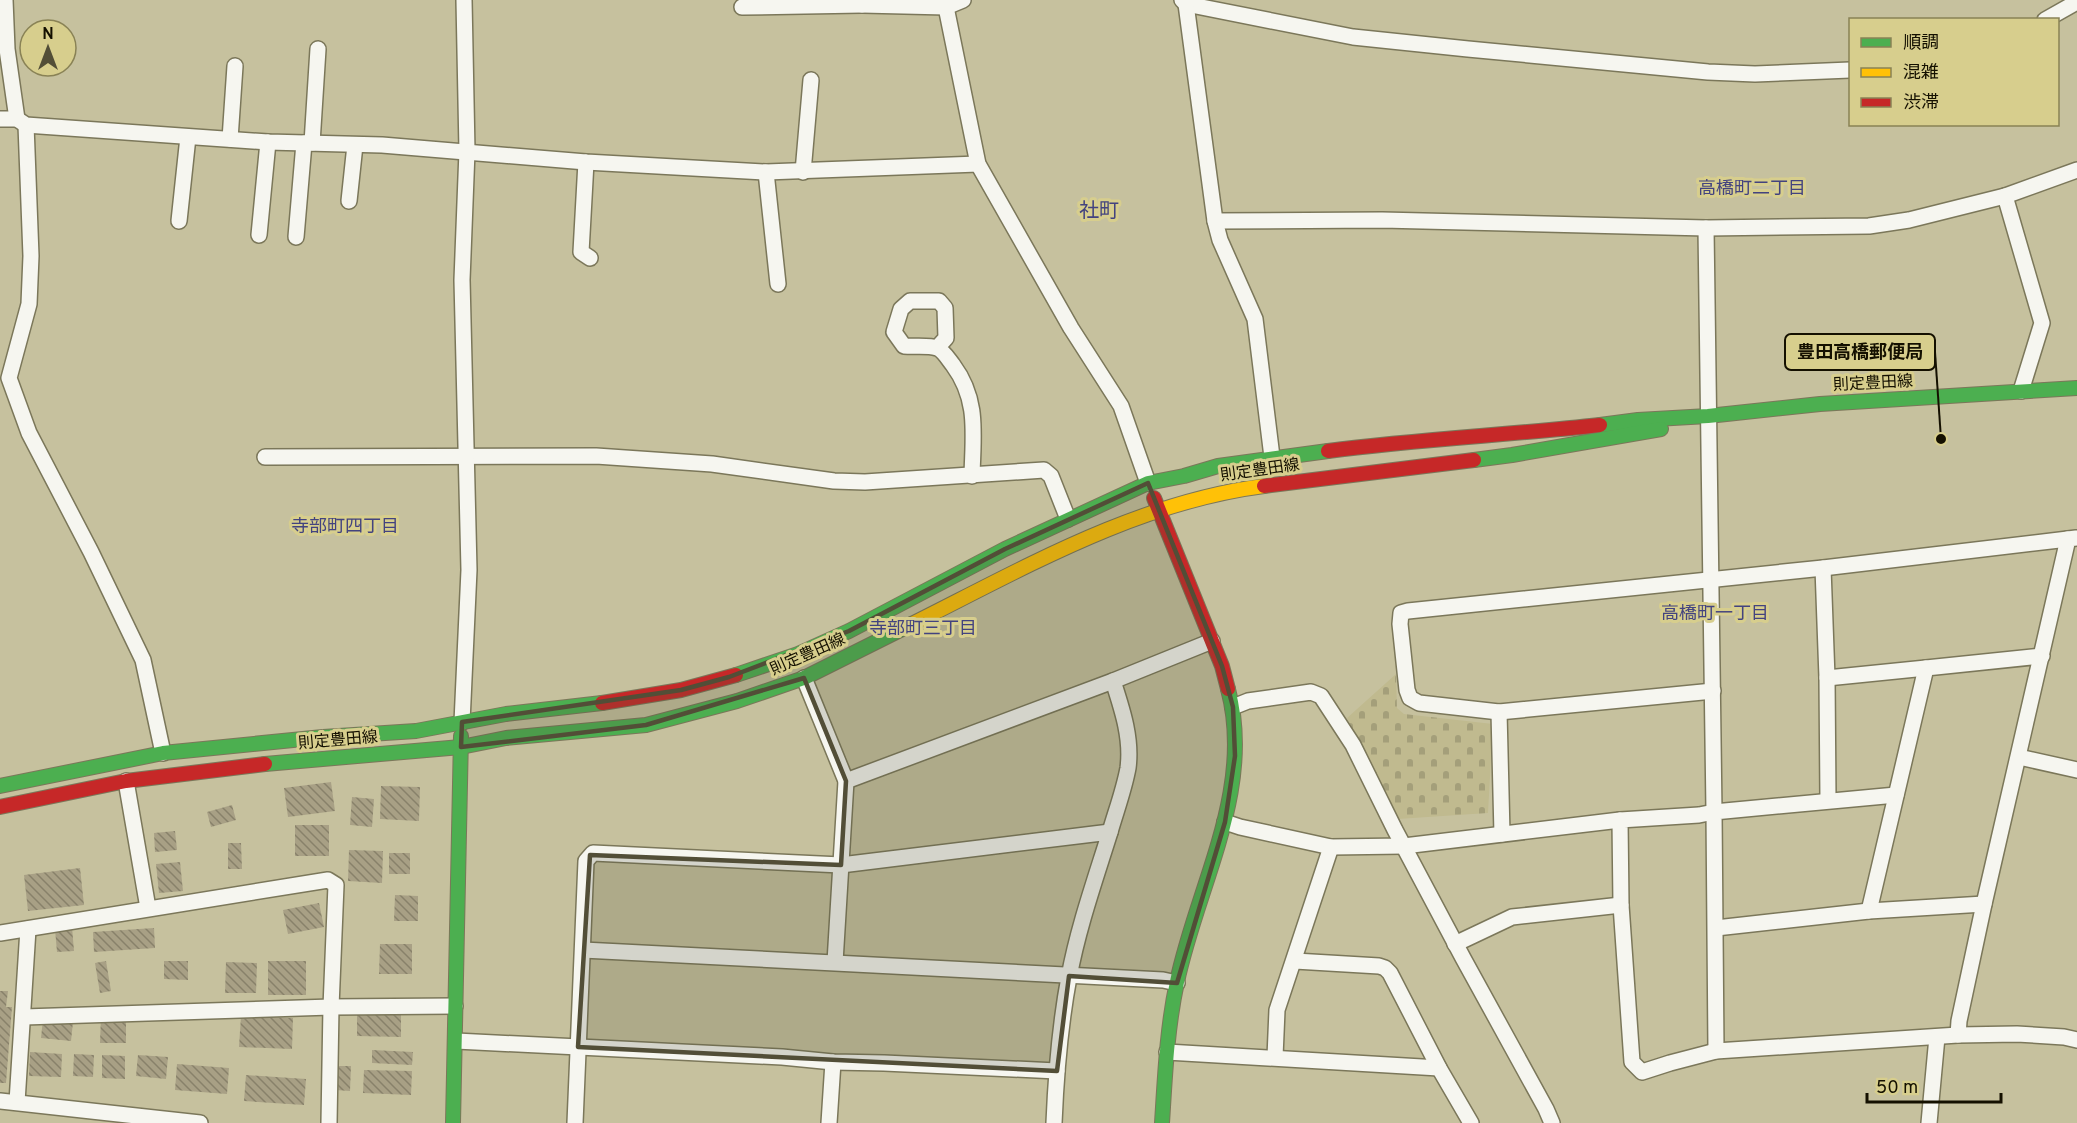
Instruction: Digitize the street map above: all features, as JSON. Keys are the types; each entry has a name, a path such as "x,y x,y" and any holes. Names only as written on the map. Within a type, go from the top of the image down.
{"main road":[{"name":"則定豊田線","path":"0,786 163,753 416,730 506,714 589,705 681,690 798,654 849,631 1005,549 1148,483 1218,466 1372,445 1530,433 1638,420 1708,416 1820,404 2077,388"},
{"name":"則定豊田線","path":"0,807 126,781 248,766 461,747 506,738 646,725 737,701 804,678 1054,553 1158,509 1231,490 1367,474 1614,438 1670,427 1708,416"},
{"path":"1148,483 1222,666 1233,707 1234,777 1225,822 1192,924 1177,983 1167,1052 1162,1123"},
{"path":"453,1123 462,722"}],"street":[{"path":"5,0 7,49 22,122 31,256 29,304 9,378 29,433 91,552 143,660 163,753"},
{"path":"462,722 469,570 462,280 467,151 464,0"},
{"path":"742,7 862,3 946,7 963,0"},
{"path":"1272,457 1255,319 1220,240 1215,221 1184,2 1353,37 1468,49 1708,72 1755,74 1849,70"},
{"path":"2049,18 2077,2"},
{"path":"946,7 978,164 1071,328 1121,406 1148,483"},
{"path":"296,237 318,49"},
{"path":"230,139 235,66"},
{"path":"803,172 811,80"},
{"path":"0,119 188,137 467,151 586,162 766,172 978,164"},
{"path":"179,221 188,137"},
{"path":"259,235 268,142"},
{"path":"349,201 355,145"},
{"path":"586,162 581,252 590,258"},
{"path":"1215,221 1394,220 1706,228 1869,226 1909,220 2005,196 2077,170"},
{"path":"766,172 778,284"},
{"path":"2005,196 2042,323 2021,392"},
{"path":"1706,228 1716,1051"},
{"path":"937,348 948,358 962,377 971,399 974,417 972,476"},
{"path":"265,457 596,456 712,464 834,481 865,482 1044,470 1051,476 1068,519"},
{"path":"1713,691 1499,712 1419,704 1410,698 1407,690 1401,613 2073,539 2042,656 1984,904 1958,1035"},
{"path":"1824,568 1828,800"},
{"path":"846,781 1113,681 1212,641"},
{"path":"1827,678 2042,656"},
{"path":"1869,911 1926,668"},
{"path":"804,678 846,781 835,962"},
{"path":"1054,1123 1056,1071 1069,976 1086,909 1128,767 1129,750 1125,721 1113,681"},
{"path":"1233,707 1248,701 1301,694 1311,693 1321,696 1353,745 1455,944 1552,1123"},
{"path":"1499,712 1502,834"},
{"path":"2019,757 2077,770"},
{"path":"126,781 148,908"},
{"path":"1225,822 1331,847 1404,846 1620,820 1699,815 1828,800 1896,795"},
{"path":"1620,820 1621,905 1632,1062 1642,1072 1716,1051 1958,1035 2017,1034 2077,1040"},
{"path":"575,1123 586,861 593,853 841,865 1110,832"},
{"path":"1275,1057 1277,1010 1331,847"},
{"path":"0,933 328,880 333,882 336,885 329,1123"},
{"path":"1716,928 1869,911 1984,904"},
{"path":"1455,944 1512,917 1621,905"},
{"path":"17,1102 28,929"},
{"path":"583,950 1163,980 1177,983"},
{"path":"1295,960 1385,968 1390,973 1439,1068 1471,1123"},
{"path":"24,1017 331,1007 455,1006"},
{"path":"1929,1123 1937,1037"},
{"path":"456,1041 833,1062 1056,1071"},
{"path":"1167,1052 1439,1068"},
{"path":"829,1123 833,1062"},
{"path":"0,1101 130,1119 200,1123"}],"highlighted area":[{"path":"1148,483 1222,666 1233,707 1235,756 1225,822 1177,983 1069,976 1057,1071 578,1047 590,855 841,865 846,781 804,678 646,725 461,747 462,722 681,690 729,677 849,631 1005,549"}],"green space":[{"path":"1396,674 1397,708 1404,714 1493,724 1488,813 1398,819 1347,718"}],"building":[{"path":"331,782 335,811 288,817 284,788"},
{"path":"381,786 420,787 419,821 380,819"},
{"path":"352,797 374,799 372,827 350,825"},
{"path":"232,805 236,820 211,827 207,812"},
{"path":"295,825 329,825 329,856 295,856"},
{"path":"175,831 177,850 155,852 154,833"},
{"path":"228,843 241,843 242,869 228,869"},
{"path":"349,850 383,851 382,883 348,881"},
{"path":"389,853 410,853 410,874 389,874"},
{"path":"180,862 183,891 159,893 156,864"},
{"path":"80,868 84,905 28,911 24,875"},
{"path":"395,895 418,896 418,921 394,921"},
{"path":"319,903 324,927 288,934 283,910"},
{"path":"72,927 74,951 57,952 55,929"},
{"path":"154,928 155,948 94,952 93,932"},
{"path":"380,944 412,944 412,974 379,974"},
{"path":"106,961 111,991 100,993 95,963"},
{"path":"164,961 188,961 188,980 164,979"},
{"path":"268,961 306,961 306,995 268,995"},
{"path":"226,962 257,963 256,993 225,993"},
{"path":"0,991 8,991 6,1007 12,1007 6,1083 0,1083"},
{"path":"357,1013 401,1013 401,1037 357,1036"},
{"path":"101,1015 126,1016 126,1043 100,1043"},
{"path":"241,1016 293,1018 292,1049 239,1047"},
{"path":"43,1019 73,1022 71,1041 41,1038"},
{"path":"372,1050 413,1052 412,1065 372,1063"},
{"path":"30,1052 62,1054 61,1077 29,1076"},
{"path":"74,1054 94,1055 93,1077 73,1076"},
{"path":"102,1055 125,1056 125,1079 102,1078"},
{"path":"138,1055 168,1057 166,1079 136,1076"},
{"path":"177,1064 229,1068 227,1094 175,1090"},
{"path":"336,1066 351,1066 350,1091 335,1090"},
{"path":"364,1070 412,1071 411,1095 363,1093"},
{"path":"246,1075 306,1079 304,1105 244,1101"}],"traffic: fast":[{"path":"1600,425 1820,404 2077,388"},
{"path":"1474,460 1661,429"},
{"path":"736,675 798,654 849,631 1005,549 1148,483 1218,466 1328,451"},
{"path":"265,764 461,747 506,738 646,725 737,701 804,678 912,624"},
{"path":"1162,1123 1165,1070 1177,982 1229,801 1234,764 1234,727 1228,689"},
{"path":"0,786 163,753 323,737 416,731 506,714 602,703"},
{"path":"453,1123 461,736"}],"traffic: slow":[{"path":"912,624 1039,560 1127,522 1172,506 1217,494 1264,486"}],"traffic: jam":[{"path":"1328,451 1600,425"},
{"path":"1264,486 1474,460"},
{"path":"1154,498 1222,666 1228,689"},
{"path":"602,703 681,690 736,675"},
{"path":"0,807 126,781 265,764"}],"place":[{"name":"豊田高橋郵便局","path":"1941,439"}],"district":[{"name":"高橋町二丁目","path":"1752,189"},
{"name":"社町","path":"1099,212"},
{"name":"寺部町四丁目","path":"345,527"},
{"name":"高橋町一丁目","path":"1715,614"},
{"name":"寺部町三丁目","path":"923,629"}]}
